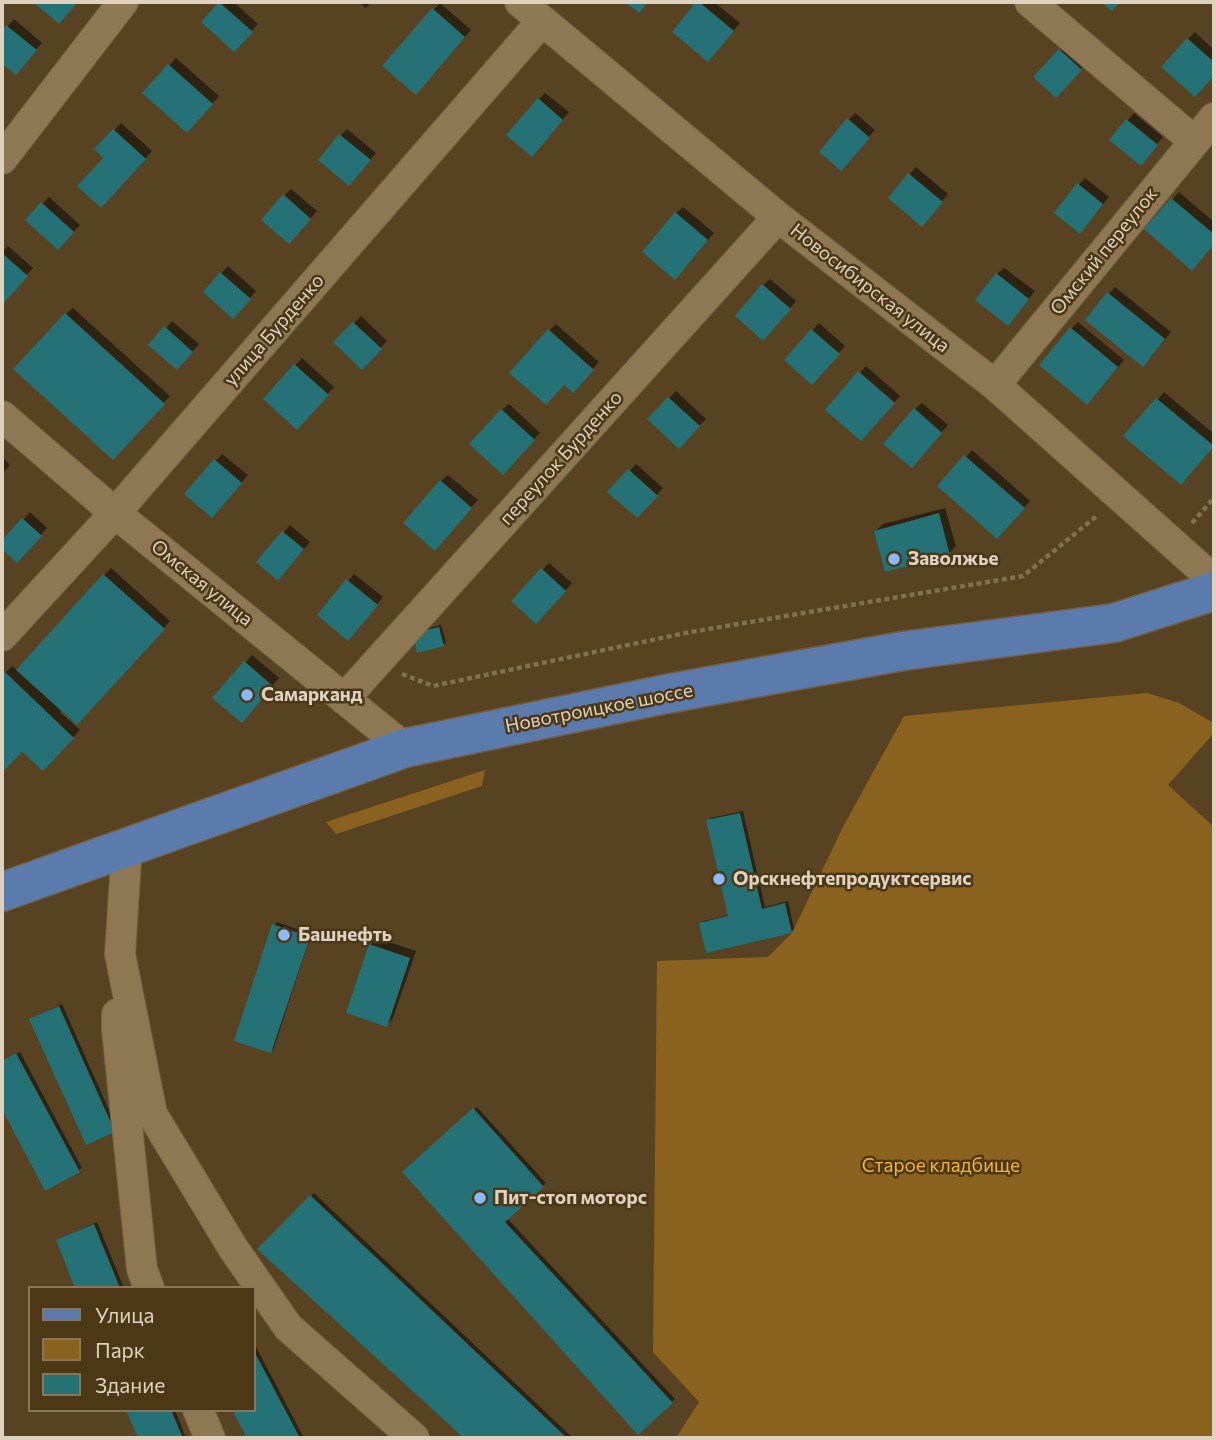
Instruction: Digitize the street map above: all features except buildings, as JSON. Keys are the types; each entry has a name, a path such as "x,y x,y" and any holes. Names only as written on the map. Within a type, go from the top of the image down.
{"main road":[{"name":"Новотроицкое шоссе","path":"2,892 127,845 405,748 666,694 890,653 1114,623 1214,591"}],"street":[{"path":"2,159 123,2"},
{"name":"Новосибирская улица","path":"520,2 778,217 995,385 1214,580"},
{"path":"1030,2 1194,141"},
{"name":"улица Бурденко","path":"2,636 115,513 542,21"},
{"name":"Омский переулок","path":"995,385 1214,118"},
{"name":"переулок Бурденко","path":"344,699 778,217"},
{"name":"Омская улица","path":"2,416 115,513 405,748"},
{"path":"127,845 117,1030 142,1269 148,1286"},
{"path":"120,954 152,1114 233,1248 288,1326 410,1436"},
{"path":"199,1412 210,1438"}],"path":[{"path":"375,664 433,686 685,633 1023,576 1120,496"}],"green space":[{"name":"Старое кладбище","path":"1147,693 1179,703 1214,723 1214,733 1168,785 1214,827 1214,1438 676,1438 699,1402 653,1352 657,961 768,957 792,933 844,825 904,716"},
{"path":"485,770 482,786 336,834 326,822"}],"place":[{"name":"Заволжье","path":"894,559"},
{"name":"Самарканд","path":"247,695"},
{"name":"Орскнефтепродуктсервис","path":"719,879"},
{"name":"Башнефть","path":"284,935"},
{"name":"Пит-стоп моторс","path":"480,1198"}]}
